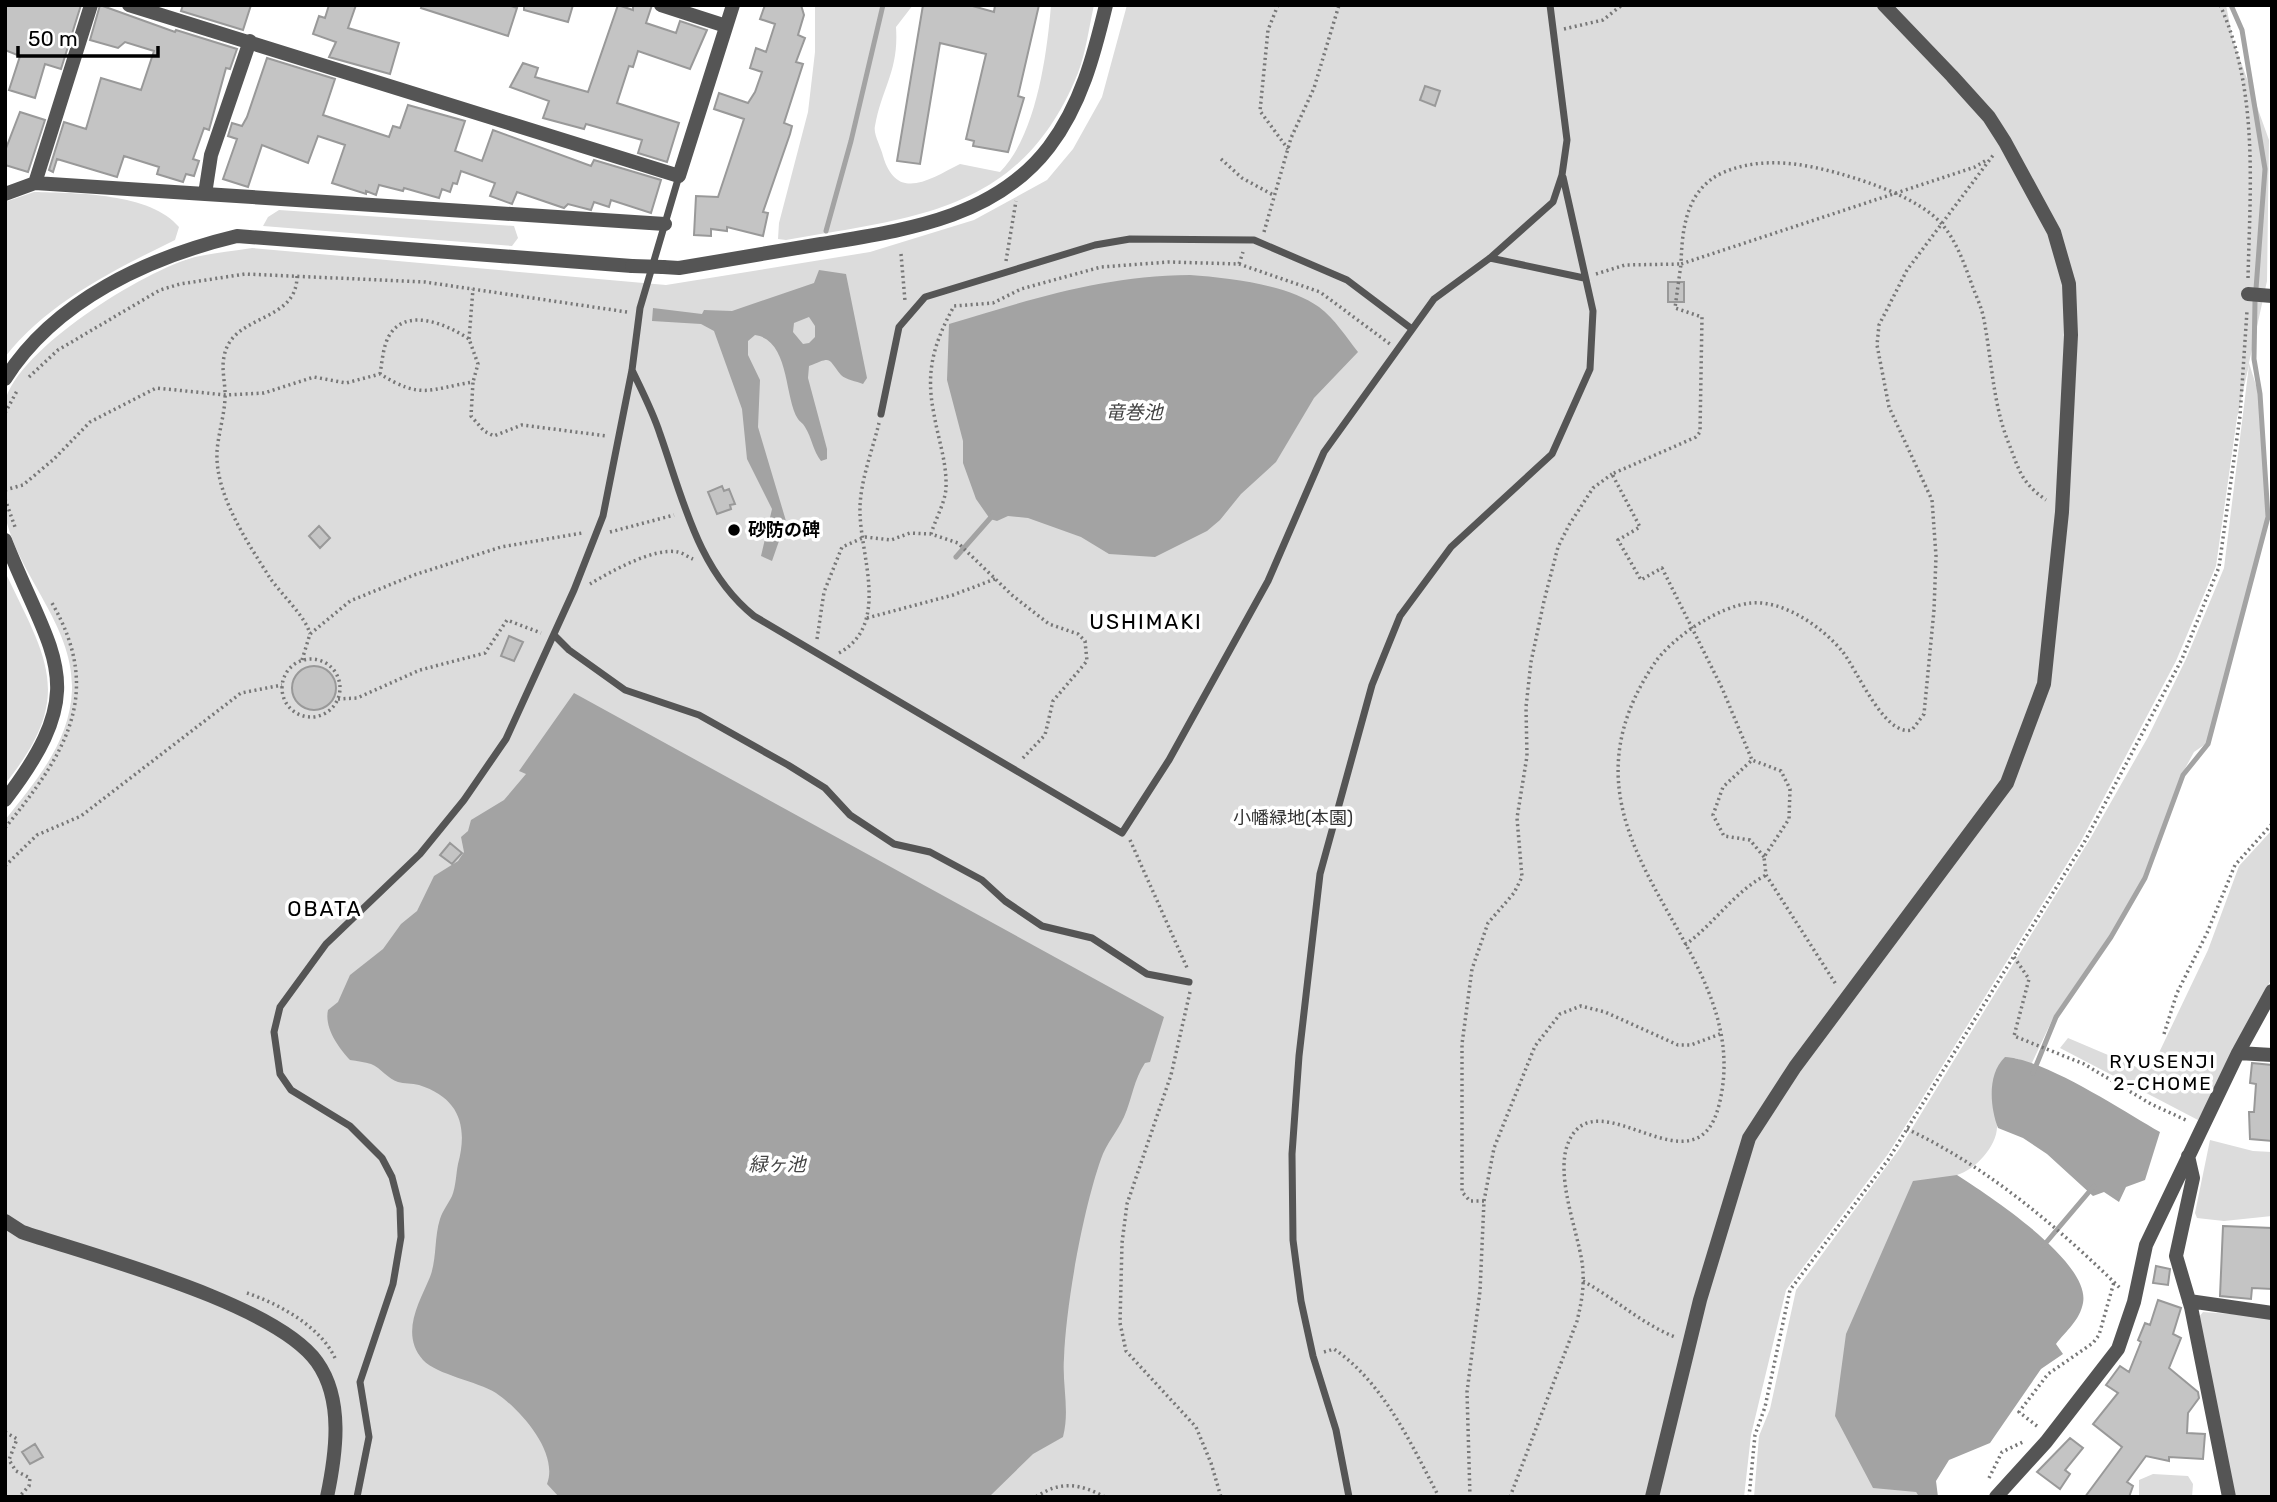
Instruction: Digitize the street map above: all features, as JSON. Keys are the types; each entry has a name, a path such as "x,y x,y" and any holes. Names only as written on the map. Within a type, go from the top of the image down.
{"street":[{"path":"35,183 91,5"},
{"path":"129,5 679,176 733,5"},
{"path":"661,5 726,26"},
{"path":"5,379 48,327 98,291 196,246 237,236 680,268 879,234 957,215 988,200 1018,179 1049,147 1090,71 1106,5"},
{"path":"1652,1497 1690,1342 1749,1138 1796,1067 2007,783 2044,684 2062,512 2071,335 2069,284 2054,232 1989,117 1884,5"},
{"path":"205,194 211,155 250,41"},
{"path":"5,194 35,183 665,224"},
{"path":"2248,294 2272,296"},
{"path":"5,540 26,594 48,636 58,672 58,704 47,740 5,800"},
{"path":"1996,1497 2046,1442 2118,1349 2134,1302 2146,1245 2238,1053 2272,991"},
{"path":"2238,1053 2272,1055"},
{"path":"2188,1156 2193,1178 2176,1256 2189,1301 2229,1497"},
{"path":"5,1221 22,1231 238,1305 299,1343 317,1362 328,1385 337,1431 327,1497"},
{"path":"2189,1301 2272,1313"}],"lane":[{"path":"632,370 659,430 686,512 705,556 734,600 788,636 1122,833 1169,760 1268,581 1324,452 1434,299 1490,258 1553,202 1562,175 1567,139 1550,5"},
{"path":"1349,1497 1336,1430 1313,1356 1301,1301 1293,1240 1292,1154 1299,1056 1320,874 1371,685 1401,616 1451,547 1552,454 1590,369 1593,311 1584,278 1576,226 1562,175"},
{"path":"358,1497 369,1437 360,1381 393,1284 401,1237 400,1208 393,1177 382,1158 350,1126 291,1090 280,1074 274,1032 280,1007 326,944 420,854 464,800 506,738 554,637 597,531 620,437 640,314 679,176"},
{"path":"881,414 899,327 908,313 925,297 1095,245 1130,239 1247,240 1261,243 1347,280 1412,329"},
{"path":"1490,258 1584,278"},
{"path":"554,637 625,690 699,715 777,759 825,788 850,815 894,844 930,852 982,880 1005,901 1042,926 1092,938 1147,974 1189,982"}],"path":[{"path":"1279,5 1268,30 1260,111 1288,149"},
{"path":"1261,243 1288,149 1314,88 1339,5"},
{"path":"1552,32 1603,20 1622,5"},
{"path":"1749,1497 1755,1435 1765,1407 1790,1290 1888,1160 2085,841 2144,736 2182,659 2219,567 2240,416 2248,294 2251,129 2235,38 2220,5"},
{"path":"1510,1497 1577,1321 1583,1281 1565,1179 1568,1143 1582,1125 1592,1122 1624,1125 1676,1141 1700,1138 1711,1128 1720,1104 1723,1066 1720,1034 1706,989 1635,853 1624,822 1619,754 1634,699 1661,654 1693,628 1750,603 1784,609 1824,632 1843,652 1881,714 1896,727 1912,730 1924,714 1934,610 1936,556 1932,500 1889,407 1877,345 1879,325 1888,303 1941,223 2005,142"},
{"path":"1584,278 1625,265 1681,264 1975,167 1990,158"},
{"path":"1221,159 1242,178 1275,196"},
{"path":"1484,1201 1470,1201 1462,1192 1462,1044 1472,969 1488,923 1514,893 1522,877 1517,818 1527,756 1528,696 1536,637 1558,547 1582,502 1612,474 1700,432 1702,317 1675,307 1684,220 1696,196 1713,177 1742,164 1781,162 1833,172 1893,193 1941,223 1961,254 1984,316 1999,421 2026,485 2062,512"},
{"path":"1004,272 1016,201"},
{"path":"1239,264 1247,240"},
{"path":"901,254 908,313"},
{"path":"930,534 946,490 944,457 933,411 932,364 935,341 954,306 993,303 1021,289 1101,267 1169,262 1239,264 1320,292 1397,349"},
{"path":"5,413 15,393 30,375 58,350 160,290 180,284 245,274 425,282 640,314"},
{"path":"297,275 297,287 284,307 274,315 240,330 227,346 223,358 226,396 217,451 223,489 251,548 284,599 305,621 310,634"},
{"path":"473,289 469,339 478,364 473,382 471,416 484,431 494,436 522,425 620,437"},
{"path":"380,374 387,338 402,324 412,320 440,323 469,339"},
{"path":"5,490 23,485 54,459 90,422 156,388 226,396 264,393 314,377 346,383 380,374 402,388 425,392 473,382"},
{"path":"828,659 850,647 864,630 868,594 860,515 862,495 881,414"},
{"path":"1612,474 1640,527 1618,541 1641,580 1662,568 1693,628 1752,760 1781,771 1790,789 1789,819 1764,857"},
{"path":"302,660 310,634 350,601 414,575 501,547 597,531 609,532 686,512"},
{"path":"811,649 822,620 824,592 842,547 864,537 891,540 910,533 930,534 958,543 995,579 1049,624 1078,634 1085,641 1087,661 1054,701 1045,735 1015,769"},
{"path":"574,590 632,562 657,555 677,551 692,559 705,556"},
{"path":"866,618 953,596 995,579"},
{"path":"338,699 357,698 420,670 485,653 506,620 514,620 554,637"},
{"path":"316,659 329,665 337,675 340,689 338,699 327,713 314,717 300,715 289,706 282,685 290,668 302,660 316,659"},
{"path":"5,866 37,835 81,816 241,693 282,685"},
{"path":"1752,760 1723,787 1713,815 1724,836 1750,840 1764,857 1766,875 1845,1000"},
{"path":"2164,1034 2177,993 2207,933 2235,865 2272,824"},
{"path":"1122,833 1131,841 1187,966 1190,994 1174,1063 1127,1204 1120,1267 1119,1323 1126,1351 1196,1427 1211,1463 1220,1497"},
{"path":"1685,945 1707,929 1734,898 1766,875"},
{"path":"2014,957 2029,979 2014,1036 2084,1064 2151,1104 2203,1128"},
{"path":"1470,1497 1467,1392 1480,1291 1484,1201 1494,1148 1535,1046 1560,1014 1581,1006 1605,1012 1678,1045 1691,1045 1720,1034"},
{"path":"1907,1129 1946,1147 2048,1224 2134,1302"},
{"path":"1583,1281 1613,1297 1650,1325 1690,1342"},
{"path":"1983,1488 2002,1452 2027,1440 2039,1427 2019,1412 2048,1374 2093,1343 2099,1335 2114,1282"},
{"path":"1313,1356 1334,1349 1367,1377 1388,1405 1439,1497"},
{"path":"5,1432 17,1439 9,1460 16,1471 30,1478 29,1486 19,1497"},
{"path":"1036,1497 1059,1485 1074,1484 1105,1497"}],"green space":[{"path":"815,5 913,5 896,27 893,67 875,129 889,170 897,179 916,183 960,164 1000,172 1023,138 1031,117 1043,70 1051,5 1094,5 1081,65 1055,119 1027,154 996,181 960,200 921,214 834,232 778,239 779,223 808,112 815,52"},
{"name":"小幡緑地(本園)","path":"1127,5 2226,5 2233,40 2269,140 2267,281 2249,363 2261,401 2266,520 2207,743 2194,752 2181,776 2143,879 2110,936 2054,1016 2031,1065 2015,1058 2000,1073 1992,1088 1997,1127 1993,1142 1978,1163 1957,1175 1916,1492 1919,1497 1754,1497 1759,1436 1770,1409 1796,1290 1900,1148 2090,839 2148,737 2186,659 2224,568 2249,365 2237,418 2216,566 2176,661 2081,841 1888,1154 1786,1290 1751,1435 1744,1497 5,1497 5,820 39,775 58,744 70,709 72,690 70,667 56,623 22,562 6,519 4,409 15,381 57,336 86,314 146,278 173,265 209,254 252,248 666,285 870,252 974,220 1047,180 1073,149 1102,97"},
{"path":"34,192 91,195 132,201 150,207 179,227 175,240 83,289 62,304 22,337 5,357 5,202"},
{"path":"279,210 514,226 518,238 512,246 263,226 268,217"},
{"path":"5,572 42,655 47,679 47,702 41,727 27,754 5,784"},
{"path":"2272,830 2272,978 2198,1120 2060,1048 2068,1038 2141,1069 2156,1059 2208,950 2239,866"},
{"path":"2210,1140 2253,1151 2272,1152 2272,1216 2224,1221 2197,1218 2195,1213"},
{"path":"2203,1312 2272,1317 2272,1497 2235,1497 2199,1317"},
{"path":"2153,1474 2188,1476 2193,1484 2192,1497 2139,1497 2139,1480"}],"water":[{"path":"819,270 846,274 867,378 863,384 846,378 829,360 809,366 808,378 827,449 827,459 821,461 807,431 798,419 775,347 766,339 755,335 748,341 748,355 760,380 758,427 786,521 772,561 761,556 772,509 747,459 742,409 714,331 701,324 652,321 653,308 702,314 704,310 732,311 814,283","holes":["809,317 815,326 815,337 809,343 803,344 793,332 794,323"]},
{"name":"竜巻池","path":"1190,275 1257,283 1306,299 1330,317 1358,352 1314,398 1276,462 1241,494 1220,520 1207,531 1155,557 1109,554 1081,537 1028,518 1008,516 997,521 990,519 976,499 963,463 963,441 947,380 949,324 1097,284"},
{"name":"緑ヶ池","path":"574,693 1164,1017 1150,1062 1145,1063 1141,1069 1124,1117 1103,1154 1088,1204 1076,1257 1065,1336 1066,1417 1063,1437 1033,1454 989,1497 559,1497 547,1484 548,1459 543,1446 516,1410 496,1393 429,1365 416,1350 412,1329 414,1318 432,1270 440,1219 454,1188 461,1151 461,1126 452,1106 433,1091 419,1085 398,1082 371,1064 350,1060 330,1031 328,1010 338,1002 350,975 383,949 401,924 417,911 434,876 458,861 464,852 461,837 468,831 471,820 504,800 526,774 519,771"},
{"path":"2005,1057 2022,1060 2062,1076 2160,1132 2145,1180 2126,1187 2119,1202 2104,1192 2093,1196 2047,1154 2023,1138 1998,1128 1992,1091 1995,1072"},
{"path":"1957,1175 2013,1213 2055,1250 2071,1269 2081,1287 2083,1303 2076,1320 2056,1344 2063,1354 2041,1369 1990,1443 1949,1460 1936,1481 1938,1497 1919,1497 1916,1492 1873,1488 1835,1416 1846,1334 1913,1181"}],"building":[{"path":"5,5 81,5 61,69 45,64 35,98 9,90 20,56 5,50"},
{"path":"100,5 175,32 176,30 237,49 230,69 226,68 209,130 204,128 193,159 199,161 194,176 186,174 183,182 157,174 159,167 124,156 117,177 57,159 53,172 49,170 64,122 86,129 101,78 141,90 154,51 125,42 118,48 90,40"},
{"path":"183,5 251,5 243,30 181,11"},
{"path":"329,5 356,5 348,28 399,43 390,74 329,57 336,42 313,34 319,16 325,18"},
{"path":"422,5 508,5 517,8 508,36 421,8"},
{"path":"524,5 573,5 568,22 524,10"},
{"path":"618,5 633,10 633,5 652,5 646,23 676,33 680,21 707,30 690,69 638,51 633,67 629,66 617,103 679,123 667,162 638,153 642,140 586,124 584,129 543,118 549,101 510,87 523,63 538,68 535,77 588,92"},
{"path":"765,5 801,5 804,15 798,35 805,38 796,62 803,64 784,123 792,126 763,212 768,213 763,236 727,227 727,231 711,229 711,236 694,235 696,196 718,197 744,119 714,109 719,93 748,103 755,92 762,72 750,68 756,48 766,52 775,24 760,19"},
{"path":"923,5 969,5 994,12 995,5 1039,5 1018,96 1024,98 1008,152 973,146 974,141 966,139 986,54 940,43 920,164 897,161"},
{"path":"267,58 335,79 323,115 389,137 393,126 400,128 408,105 465,121 455,151 482,161 493,130 591,166 594,160 661,180 651,213 611,200 609,207 594,202 591,210 568,204 564,208 517,192 512,204 490,196 495,183 461,171 457,184 453,183 450,192 442,189 439,198 404,188 403,191 379,185 376,195 366,191 366,194 332,183 345,145 318,136 308,163 262,145 248,187 223,179 237,139 228,136 232,123 242,126 247,117"},
{"path":"1425,86 1440,91 1435,106 1420,100"},
{"path":"20,112 45,120 28,172 5,165 5,151"},
{"path":"1668,282 1684,282 1684,302 1668,302"},
{"path":"722,486 724,491 729,489 735,504 730,505 731,509 717,514 708,492"},
{"path":"319,526 330,538 320,548 309,536"},
{"path":"509,636 523,642 514,661 501,656"},
{"path":"314,666 329,673 336,688 329,703 314,710 299,703 292,688 299,673"},
{"path":"450,843 462,853 452,864 440,855"},
{"path":"2252,1063 2272,1065 2272,1141 2250,1139 2249,1112 2254,1112 2256,1084 2250,1083"},
{"path":"2223,1226 2272,1228 2272,1289 2252,1288 2251,1299 2220,1296"},
{"path":"2156,1266 2170,1269 2168,1285 2153,1283"},
{"path":"2158,1300 2181,1308 2173,1334 2181,1338 2169,1368 2198,1392 2199,1398 2188,1413 2187,1433 2205,1434 2203,1459 2169,1457 2169,1461 2146,1456 2127,1482 2133,1486 2129,1497 2085,1497 2122,1447 2093,1424 2118,1393 2106,1385 2120,1366 2129,1372 2141,1342 2138,1340 2145,1323 2150,1325"},
{"path":"2070,1438 2083,1448 2065,1470 2070,1474 2060,1489 2037,1472"},
{"path":"35,1444 43,1457 30,1464 22,1452"}],"waterway":[{"path":"826,231 851,141 883,5"},
{"path":"2231,5 2242,30 2265,169 2256,289"},
{"path":"2033,1073 2056,1017 2111,937 2145,878 2183,775 2208,744 2268,517 2260,394 2254,359 2255,301"},
{"path":"956,557 993,515"},
{"path":"2044,1245 2094,1186"}],"place":[{"name":"砂防の碑","path":"734,530"}],"district":[{"name":"USHIMAKI","path":"1146,622"},
{"name":"OBATA","path":"325,909"},
{"name":"RYUSENJI 2-CHOME","path":"2163,1072"}]}
